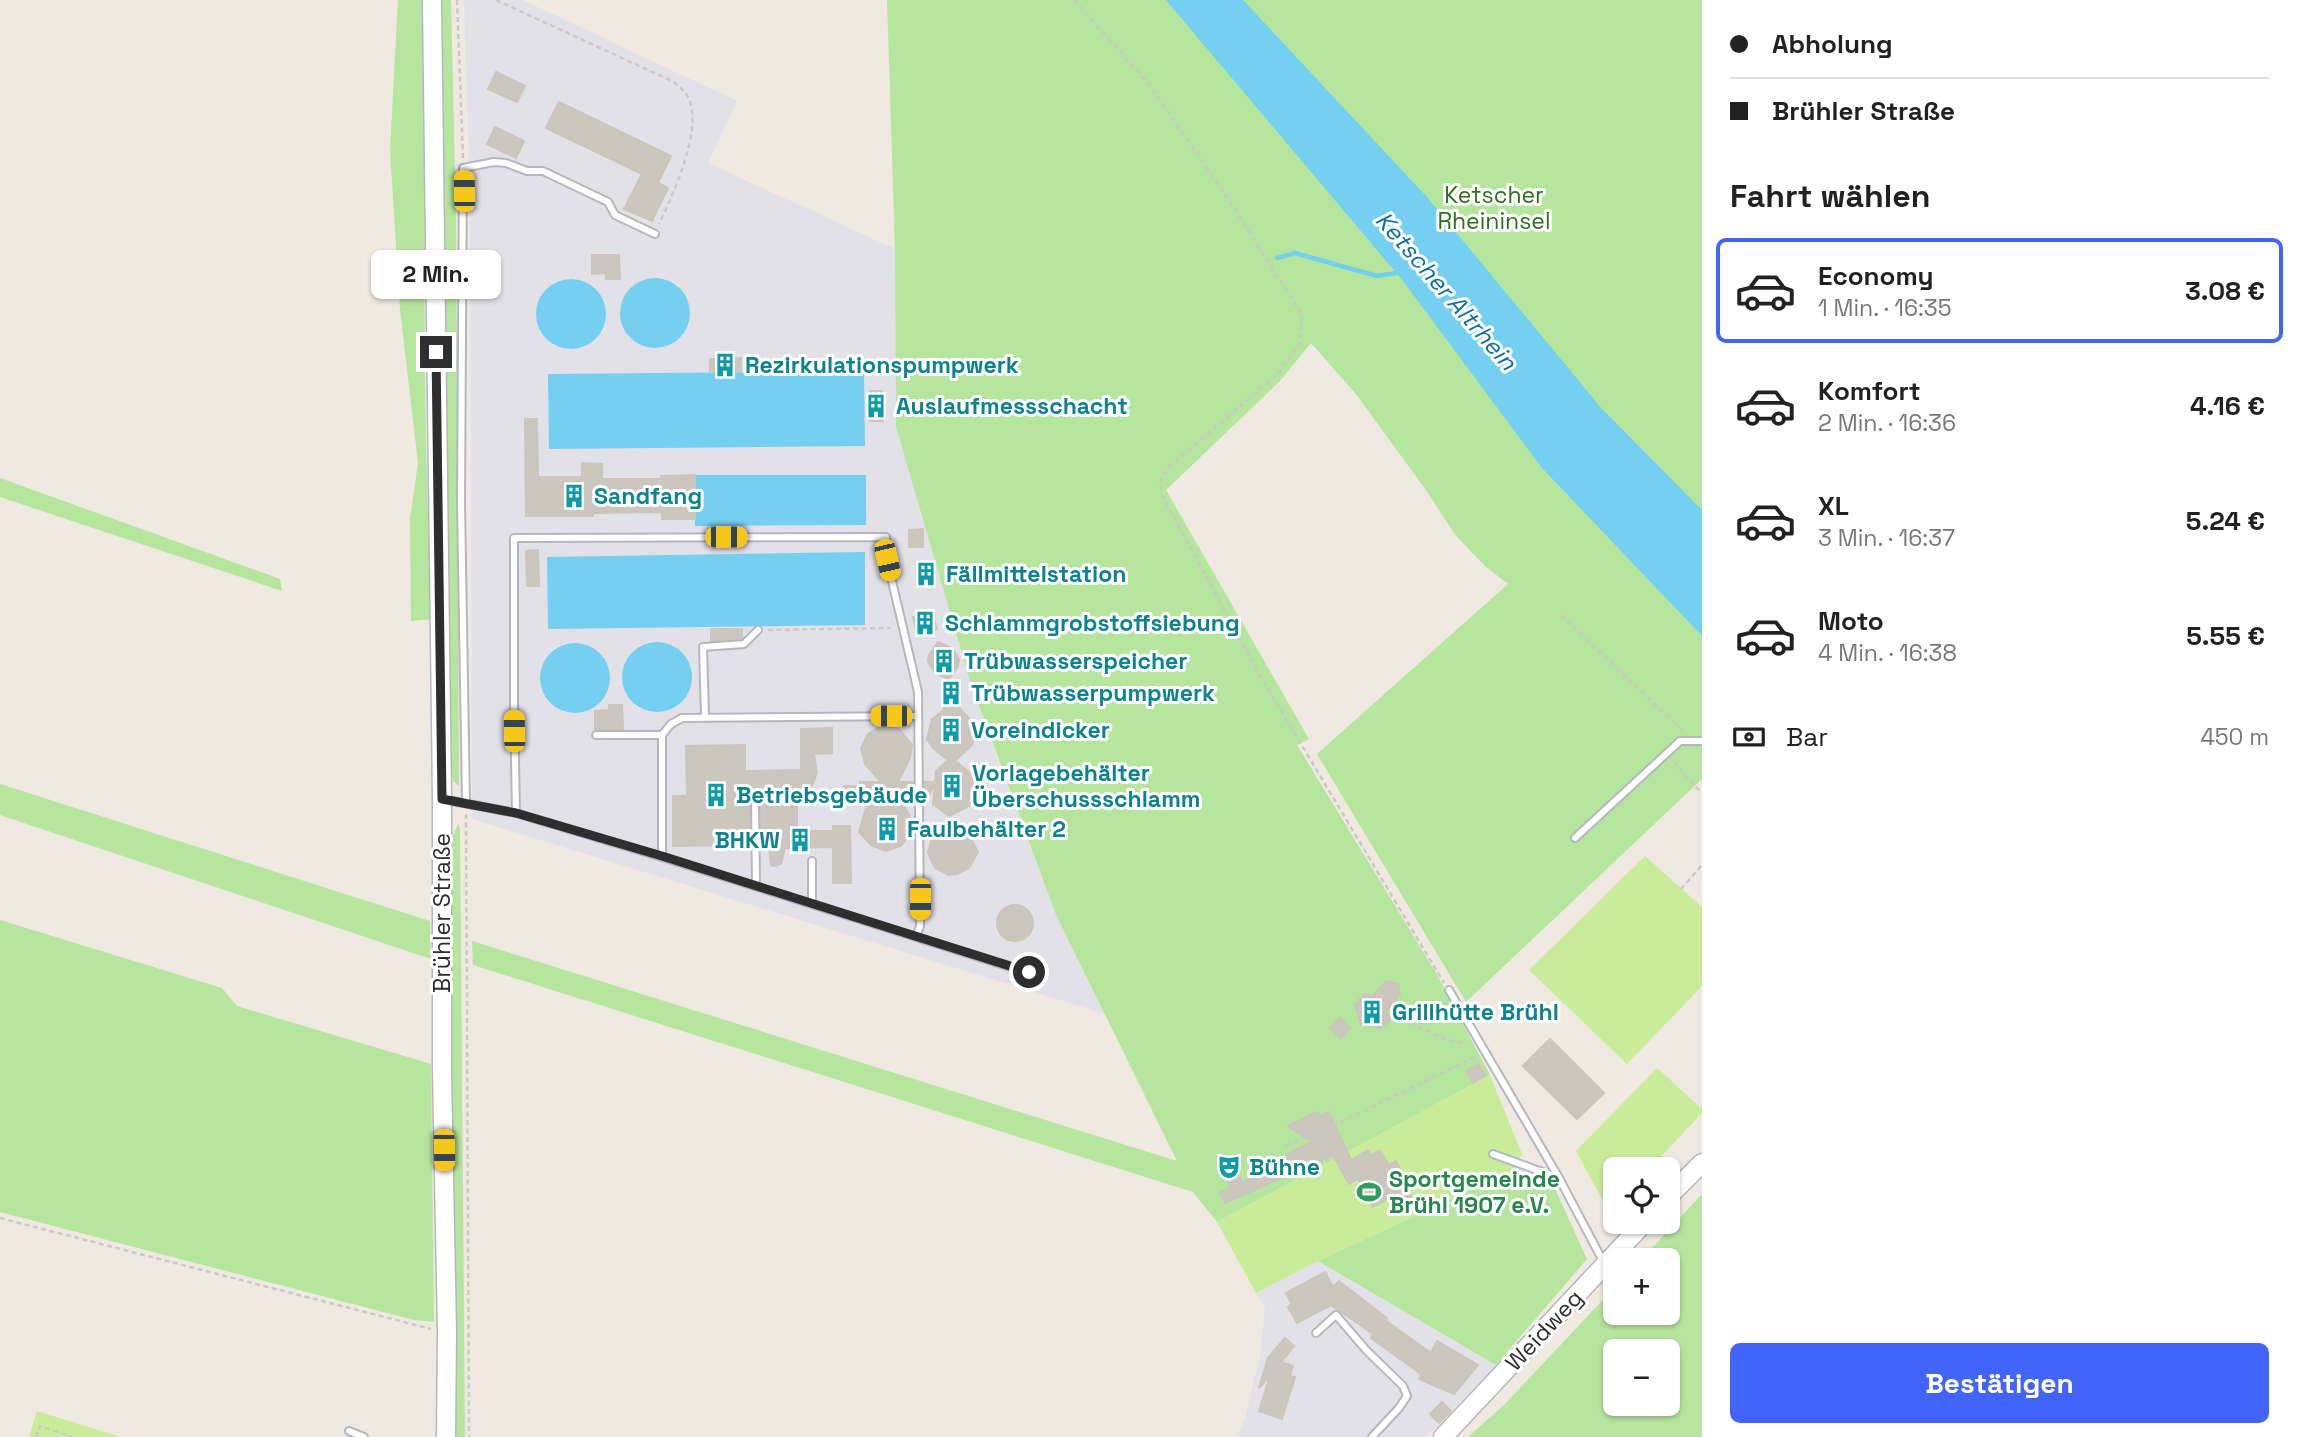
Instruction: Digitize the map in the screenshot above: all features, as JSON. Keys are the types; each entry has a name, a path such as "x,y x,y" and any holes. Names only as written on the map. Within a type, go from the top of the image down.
{"street":[{"name":"Brühler Straße","path":"432,0 442,799 446,1437"},
{"path":"1680,1185 1702,1163"},
{"name":"Weidweg","path":"1621,1248 1634,1234"},
{"name":"Weidweg","path":"1443,1437 1603,1267"}],"lane":[{"path":"466,802 461,489 463,168 494,162 542,172 608,202 615,215 655,234"},
{"path":"516,813 514,538 886,537 887,560 918,692 920,926 916,937"},
{"path":"705,717 703,647 744,644 758,630"},
{"path":"662,856 662,735 671,724 682,718 705,717 918,716"},
{"path":"596,735 662,735"},
{"path":"1575,838 1681,741 1699,741"},
{"path":"442,799 516,813 662,856 1029,972"},
{"path":"755,803 756,886"},
{"path":"812,861 812,904"},
{"path":"1449,990 1559,1178 1603,1261"},
{"path":"1493,1154 1559,1178"},
{"path":"1316,1333 1336,1315 1367,1351 1403,1386 1406,1396 1403,1402 1372,1437"},
{"path":"349,1431 364,1437"}],"path":[{"path":"457,0 463,168"},
{"path":"496,0 672,81 683,89 690,100 693,116 691,136 674,192 655,234"},
{"path":"1074,0 1149,84 1227,197 1302,315 1300,343 1280,372 1170,466 1160,481 1163,497 1258,672 1449,990"},
{"path":"1561,615 1699,741"},
{"path":"758,630 903,628"},
{"path":"1665,755 1672,759 1702,792"},
{"path":"466,802 469,1437"},
{"path":"1681,889 1702,865"},
{"path":"1395,1015 1441,1038 1469,1044"},
{"path":"1286,1146 1486,1052"},
{"path":"0,1218 447,1334"},
{"path":"36,1437 40,1426 72,1437"}],"shaded area":[{"path":"464,0 523,0 737,101 708,163 895,249 896,427 990,740 1056,914 1105,1014 472,819 470,191"},
{"path":"1318,1261 1496,1365 1426,1437 1238,1437 1260,1356 1265,1308 1256,1293"}],"green space":[{"path":"398,0 425,0 425,387 433,619 411,621 410,518 418,463 400,309 390,150"},
{"path":"439,0 451,0 456,217 459,786 454,782 451,773"},
{"name":"Ketscher Rheininsel","path":"887,0 1702,0 1702,779 1466,1002 1317,754 1508,584 1486,567 1456,536 1356,394 1311,343 1280,381 1166,490 1309,739 1297,745 1436,973 1490,1075 1217,1222 1193,1192 473,965 472,941 1177,1161 1056,915 971,684 896,427 895,249"},
{"path":"0,478 280,579 282,591 0,497"},
{"path":"0,784 430,921 431,959 0,815"},
{"path":"458,824 465,1437 454,1437 449,958 453,836"},
{"path":"1645,856 1702,907 1702,986 1627,1064 1529,970"},
{"path":"0,920 222,988 237,1006 431,1064 434,1322 414,1320 0,1212"},
{"path":"1657,1068 1702,1109 1702,1113 1660,1157 1603,1157 1603,1201 1576,1151"},
{"name":"Sportgemeinde Brühl 1907 e.V.","path":"1490,1075 1522,1154 1513,1170 1256,1293 1217,1222"},
{"path":"1513,1170 1555,1189 1587,1259 1496,1365 1318,1261"},
{"path":"1702,1194 1702,1437 1468,1437 1504,1405 1603,1300 1603,1325 1680,1325 1680,1248 1652,1248 1665,1234 1680,1234 1680,1218"},
{"path":"37,1411 121,1437 29,1437"}],"water":[{"name":"Ketscher Altrhein","path":"1166,0 1243,0 1427,197 1602,409 1702,510 1702,636 1542,468 1403,281"},
{"path":"648,278 662,278 675,284 684,293 690,313 688,326 680,338 662,348 648,348 635,342 626,333 620,320 620,306 626,293 635,284"},
{"path":"564,279 578,279 591,285 600,294 606,314 604,327 596,339 578,349 564,349 551,343 542,334 536,321 536,307 542,294 551,285"},
{"path":"864,371 865,446 549,449 548,374"},
{"path":"695,475 866,475 866,525 695,526"},
{"path":"865,552 865,625 548,629 547,557"},
{"path":"650,642 664,642 677,648 686,657 692,677 690,690 682,702 664,712 650,712 637,706 628,697 622,684 622,670 628,657 637,648"},
{"path":"568,643 582,643 595,649 604,658 610,678 608,691 600,703 582,713 568,713 555,707 546,698 540,685 540,671 546,658 555,649"}],"building":[{"path":"496,72 525,86 517,102 488,89"},
{"path":"559,102 671,156 658,183 668,188 652,221 624,209 642,174 546,128"},
{"path":"495,127 524,141 516,158 487,144"},
{"path":"592,255 619,255 620,279 606,279 606,273 592,274"},
{"name":"Rezirkulationspumpwerk","path":"741,358 741,371 710,371 710,359"},
{"name":"Auslaufmessschacht","path":"870,391 882,391 883,421 870,421"},
{"path":"525,419 537,419 538,477 582,477 582,463 602,464 602,479 661,479 661,476 695,475 695,519 662,519 662,512 526,516"},
{"path":"923,529 923,547 909,547 909,530"},
{"path":"538,550 539,586 527,586 526,551"},
{"name":"Fällmittelstation","path":"920,566 932,566 932,581 920,581"},
{"name":"Schlammgrobstoffsiebung","path":"932,612 937,629 917,635 913,617"},
{"path":"711,629 742,629 742,638 711,641"},
{"name":"Trübwasserspeicher","path":"938,642 952,648 959,659 958,666 949,679 935,673 928,662 929,655"},
{"path":"959,687 960,709 972,721 975,733 972,745 955,761 969,772 976,789 969,806 949,816 933,804 935,783 929,795 925,795 924,782 935,782 936,771 948,760 934,749 927,739 932,719 944,710 943,688"},
{"path":"609,705 622,705 623,729 595,729 595,711 609,710"},
{"path":"882,726 899,729 912,745 910,758 898,782 913,782 913,795 897,795 910,816 910,834 901,846 886,851 871,845 859,832 868,801 845,801 844,786 860,786 860,782 881,782 865,764 861,748 868,734"},
{"path":"832,728 832,753 814,754 817,773 809,793 797,794 797,831 833,831 833,826 850,826 851,883 833,883 833,847 785,848 781,864 771,865 769,848 761,848 761,803 756,797 749,803 750,848 733,848 733,845 673,846 673,796 687,796 686,746 745,745 745,771 801,770 801,729"},
{"path":"954,824 969,835 978,852 969,868 949,875 935,868 928,853 932,837"},
{"path":"1015,905 1028,910 1033,923 1028,936 1015,941 1002,936 997,923 1002,910"},
{"path":"1386,981 1398,984 1400,994 1387,1010 1390,1020 1381,1028 1361,1024 1355,1004 1365,994 1372,997"},
{"path":"1340,1018 1350,1028 1341,1038 1330,1028"},
{"path":"1550,1039 1604,1093 1577,1119 1523,1066"},
{"path":"1478,1064 1485,1076 1473,1083 1466,1071"},
{"path":"1316,1112 1320,1116 1329,1112 1351,1160 1368,1150 1371,1155 1380,1150 1389,1165 1396,1161 1410,1187 1407,1188 1411,1197 1398,1204 1393,1196 1373,1207 1358,1179 1349,1184 1333,1155 1225,1203 1220,1193 1230,1188 1227,1179 1239,1175 1242,1183 1288,1161 1286,1154 1312,1142 1288,1126"},
{"path":"1325,1272 1333,1287 1339,1281 1387,1318 1385,1320 1431,1353 1437,1341 1478,1365 1454,1394 1419,1379 1421,1374 1371,1338 1373,1334 1331,1305 1297,1323 1288,1307 1292,1304 1286,1293"},
{"path":"1285,1338 1294,1346 1281,1362 1293,1366 1290,1376 1295,1377 1282,1419 1259,1411 1270,1376 1259,1388 1268,1358"},
{"path":"1442,1402 1451,1411 1439,1423 1430,1414"}],"waterway":[{"path":"1277,258 1295,253 1377,276 1396,273"}],"place":[{"name":"Rezirkulationspumpwerk","path":"725,365"},
{"name":"Auslaufmessschacht","path":"876,406"},
{"name":"Sandfang","path":"574,496"},
{"name":"Fällmittelstation","path":"926,574"},
{"name":"Schlammgrobstoffsiebung","path":"925,623"},
{"name":"Trübwasserspeicher","path":"944,661"},
{"name":"Trübwasserpumpwerk","path":"951,693"},
{"name":"Voreindicker","path":"951,730"},
{"name":"Vorlagebehälter Überschussschlamm","path":"952,786"},
{"name":"Betriebsgebäude","path":"716,795"},
{"name":"Faulbehälter 2","path":"887,829"},
{"name":"BHKW","path":"800,840"},
{"name":"Grillhütte Brühl","path":"1372,1012"},
{"name":"Bühne","path":"1229,1167"},
{"name":"Sportgemeinde Brühl 1907 e.V.","path":"1369,1192"}],"route":[{"path":"436,352 442,799 516,813 662,856 1029,972"}]}
